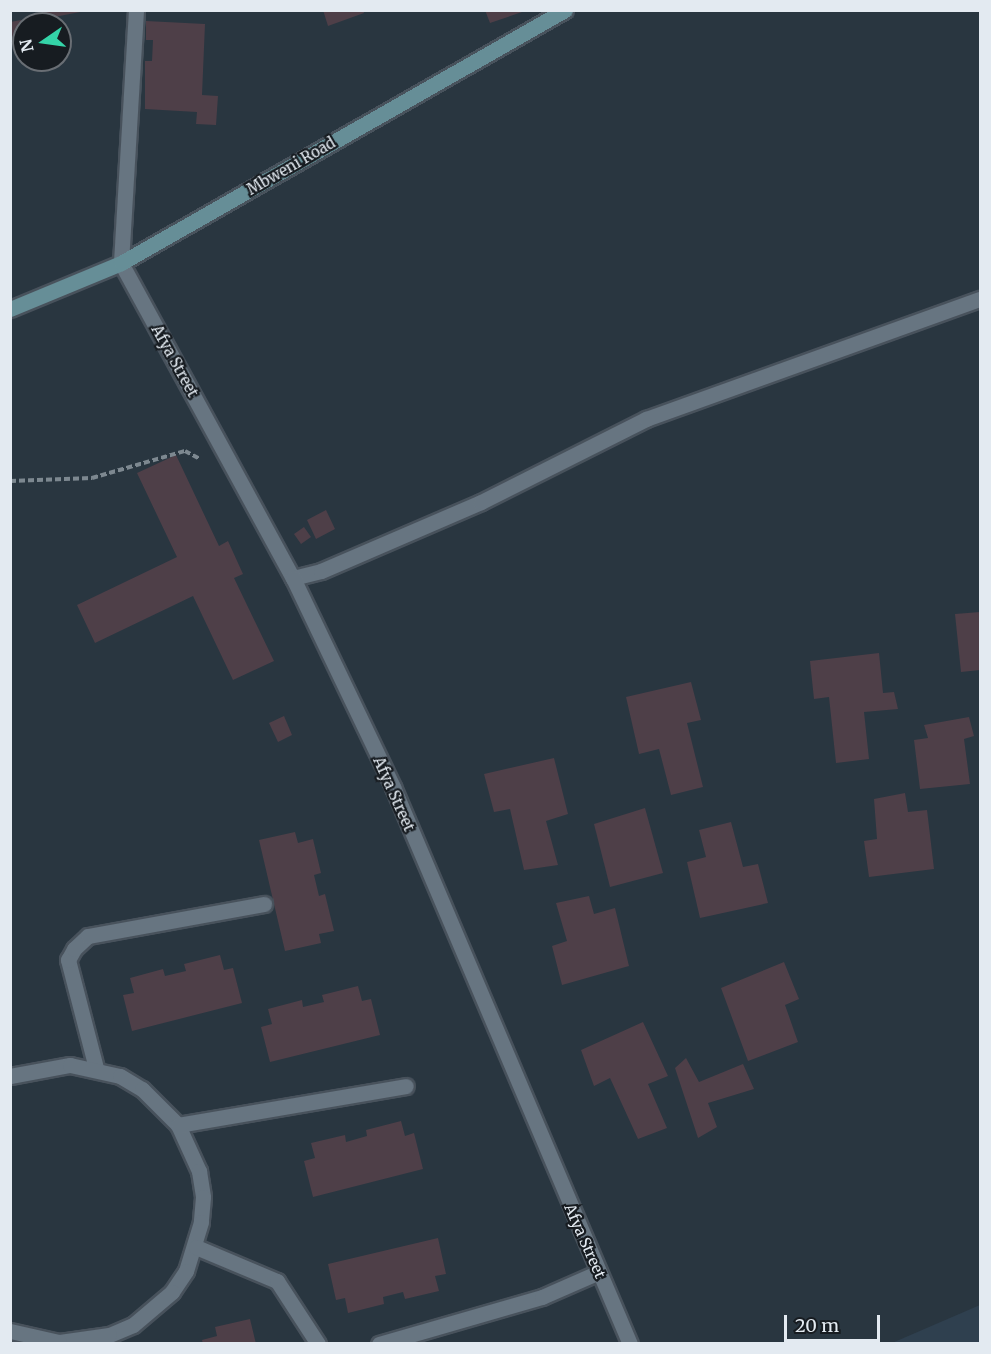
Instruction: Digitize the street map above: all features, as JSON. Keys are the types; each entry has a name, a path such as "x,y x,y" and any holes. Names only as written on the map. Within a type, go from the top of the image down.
{"street":[{"path":"120,263 136,10"},
{"name":"Mbweni Road","path":"10,309 120,263 565,10"},
{"name":"Afya Street","path":"120,263 293,578 393,787 630,1344"},
{"path":"293,578 321,571 481,502 646,419 981,299"},
{"path":"96,1068 68,960 74,949 88,936 264,904"},
{"path":"10,1076 45,1066 96,1068 142,1089 178,1125 200,1180 201,1222 196,1247 172,1292 133,1325 85,1342 59,1342 10,1331"},
{"path":"178,1125 406,1086"},
{"path":"196,1247 278,1281 318,1344"},
{"path":"379,1344 542,1297 599,1272"}],"path":[{"path":"10,481 92,478 185,451 203,460"}],"shaded area":[{"path":"980,1305 980,1343 892,1343"}],"building":[{"path":"44,10 80,10 80,12 72,14 44,12"},
{"path":"323,10 363,10 364,13 328,26"},
{"path":"485,10 525,10 525,11 490,23"},
{"path":"146,21 205,24 202,95 218,96 216,125 196,124 197,112 145,109 145,61 152,61 153,40 146,40"},
{"path":"176,455 219,546 228,541 243,574 234,578 274,661 233,680 193,596 95,643 77,605 177,557 137,473"},
{"path":"326,510 335,529 316,539 307,520"},
{"path":"304,527 311,537 301,544 294,534"},
{"path":"980,612 980,670 961,672 955,614"},
{"path":"879,653 883,693 894,692 898,709 864,712 869,759 836,763 829,697 814,699 810,661"},
{"path":"691,682 701,720 687,723 703,787 671,795 659,749 639,754 626,697"},
{"path":"284,716 292,735 278,742 269,723"},
{"path":"969,717 974,736 964,739 970,784 920,789 914,740 928,738 924,725"},
{"path":"554,758 568,814 546,821 558,865 524,870 510,809 494,812 484,774"},
{"path":"905,793 908,812 927,810 934,869 869,877 864,841 877,839 874,799"},
{"path":"645,808 663,873 610,887 594,824"},
{"path":"731,822 743,867 758,864 768,903 700,918 687,862 706,857 699,830"},
{"path":"295,832 298,843 313,839 321,873 314,875 319,896 325,894 334,931 319,934 321,943 285,951 259,840"},
{"path":"589,896 594,914 615,908 629,966 562,985 552,946 567,941 556,903"},
{"path":"220,955 224,970 233,968 242,1003 132,1031 123,995 134,993 130,978 163,969 165,976 186,971 184,964"},
{"path":"784,962 799,999 785,1005 798,1042 748,1061 721,988"},
{"path":"358,986 362,1001 371,999 380,1035 270,1062 261,1027 272,1024 268,1009 302,1000 303,1007 324,1002 322,995"},
{"path":"643,1022 668,1076 648,1084 667,1128 638,1139 610,1078 594,1086 581,1050"},
{"path":"686,1058 699,1082 743,1064 754,1089 708,1103 717,1127 698,1138 675,1068"},
{"path":"401,1121 405,1136 414,1133 423,1169 313,1197 304,1161 315,1158 311,1143 345,1135 346,1142 367,1136 366,1130"},
{"path":"438,1238 446,1274 435,1276 439,1291 405,1299 403,1292 383,1297 384,1304 348,1313 345,1298 336,1300 328,1264"},
{"path":"250,1319 256,1344 203,1344 202,1340 217,1336 215,1327"}]}
